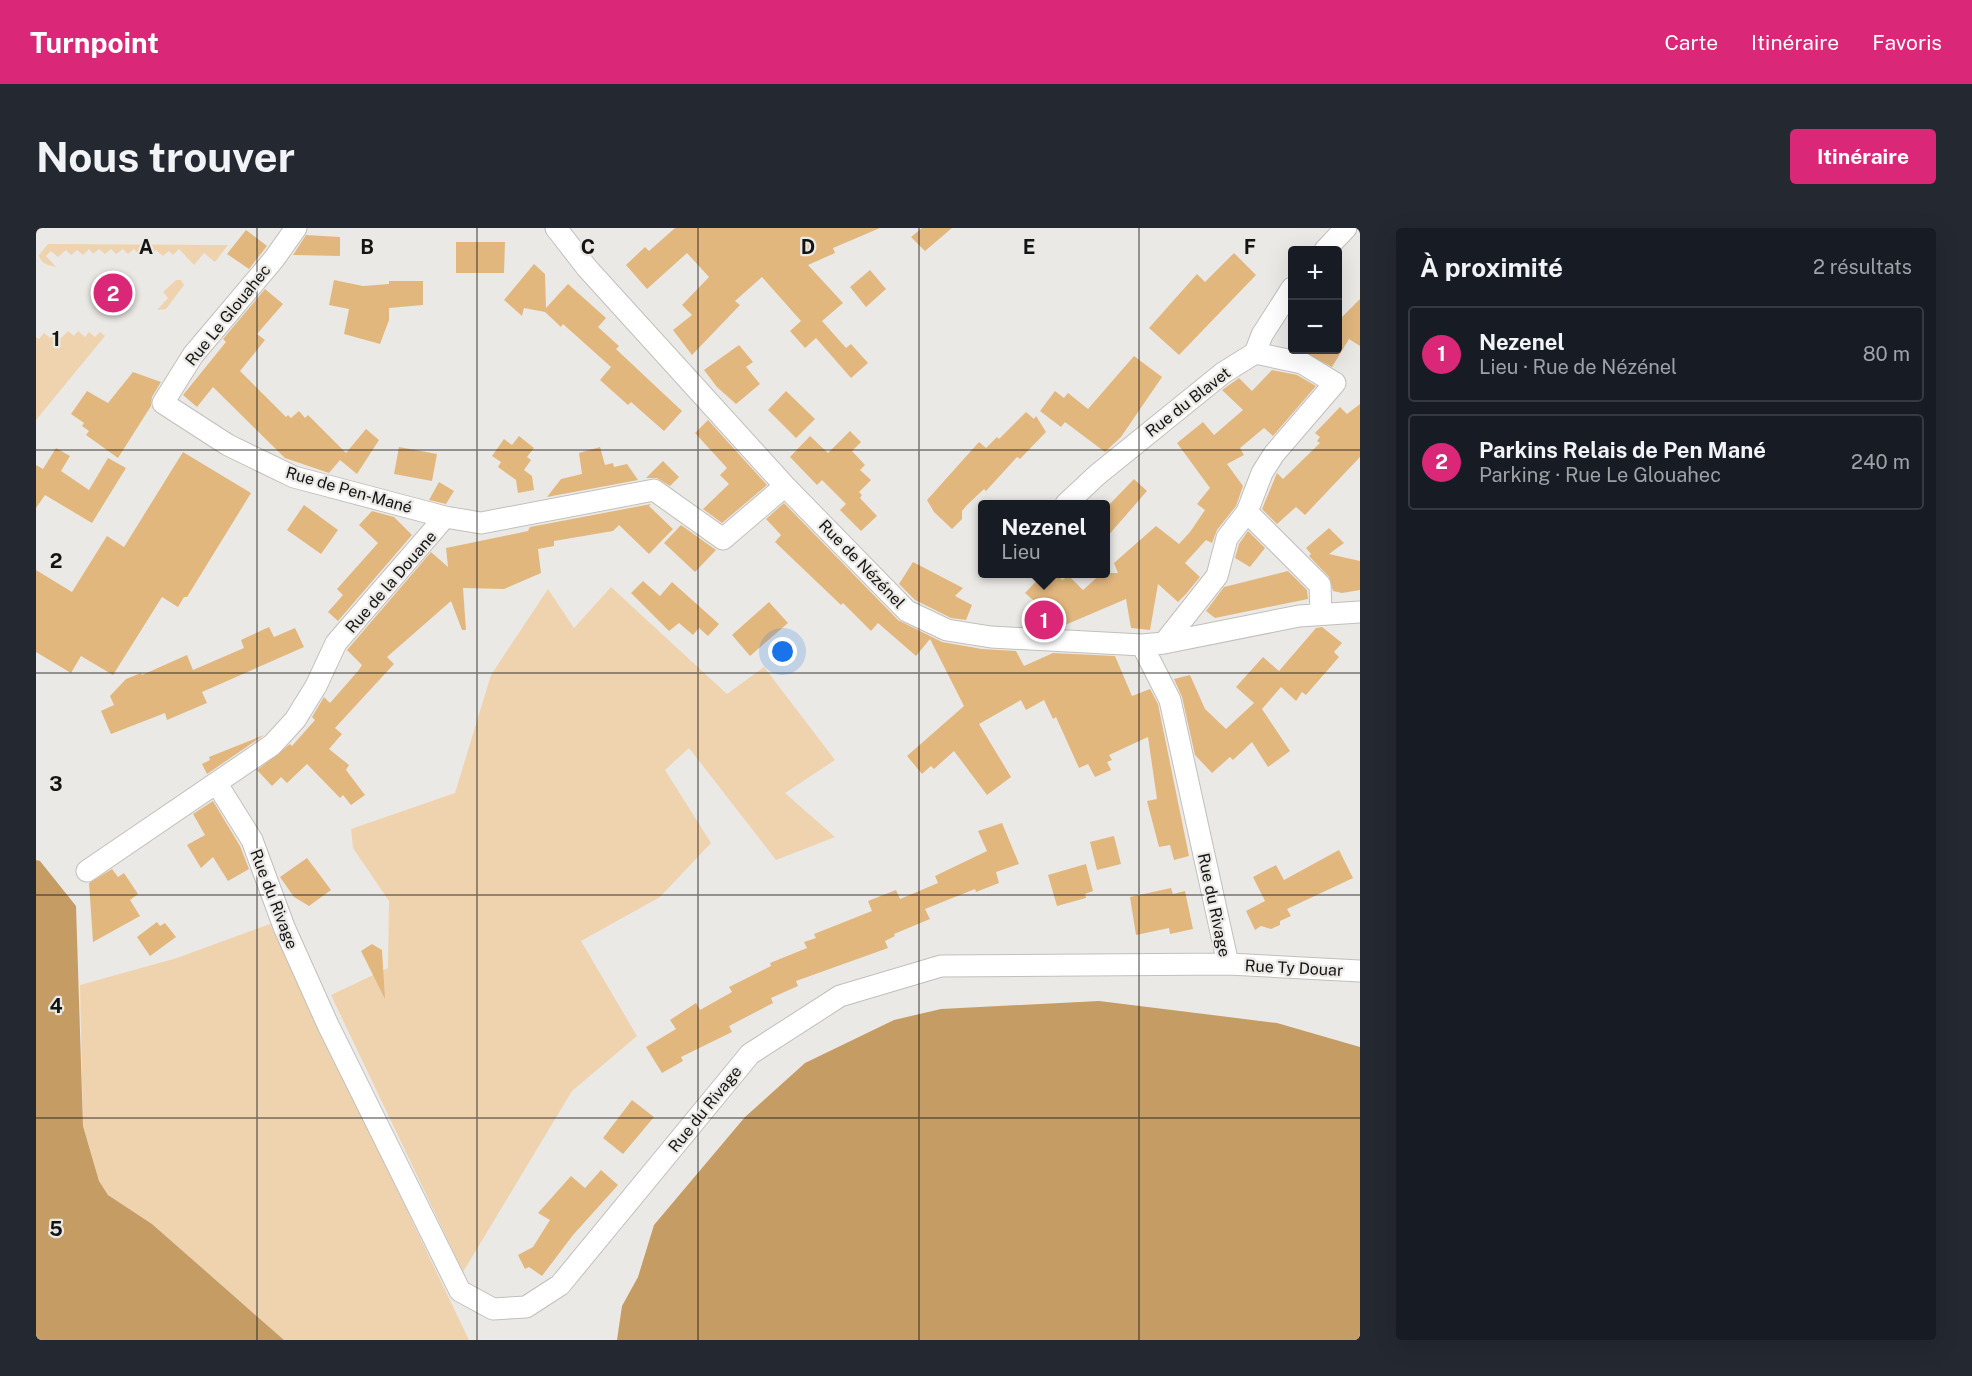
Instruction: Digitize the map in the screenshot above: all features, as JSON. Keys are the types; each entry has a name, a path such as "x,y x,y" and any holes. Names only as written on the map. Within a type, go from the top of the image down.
{"street":[{"name":"Rue Le Glouahec","path":"163,403 193,355 274,259 296,228"},
{"name":"Rue de Nézénel","path":"556,228 587,268 785,486 907,611 946,630 992,637 1143,645 1164,643 1321,612 1360,612"},
{"path":"1329,246 1346,228"},
{"path":"1164,643 1217,576 1227,538 1247,512 1262,473 1274,454 1335,383 1302,363 1255,353 1262,335 1288,296"},
{"name":"Rue du Blavet","path":"1070,500 1097,475 1222,373 1255,353"},
{"name":"Rue de Pen-Mané","path":"163,403 228,445 294,477 445,517"},
{"name":"Rue de la Douane","path":"87,871 272,745 296,720 316,686 336,643 445,517 481,523 654,490 723,539 785,486"},
{"path":"1247,512 1320,585 1321,612"},
{"name":"Rue du Rivage","path":"217,784 252,840 284,927 328,1025 460,1291 493,1309 526,1307 560,1286 750,1054 840,996 940,966 1228,964 1170,700 1143,645"},
{"name":"Rue Ty Douar","path":"1228,964 1360,971"}],"shaded area":[{"path":"48,244 228,245 215,262 204,253 194,265 179,249 173,255 169,251 163,256 156,250 151,254 145,249 139,254 134,249 128,254 123,249 116,254 111,249 105,254 99,249 93,254 89,249 83,255 77,250 71,255 66,250 58,257 51,251 46,256 56,267 45,264 40,258 39,255"},
{"path":"176,280 181,280 184,285 166,309 157,310 168,298 163,292"},
{"path":"68,331 74,336 78,331 85,337 89,332 95,337 100,332 105,336 36,420 36,337 39,339 44,333 50,338 55,333 61,338"},
{"path":"611,587 727,694 764,667 835,760 785,793 835,837 776,860 689,748 665,770 711,843 660,897 581,941 637,1036 572,1091 463,1272 331,995 388,968 389,901 353,848 351,829 455,793 491,675 548,589 574,628"},
{"path":"36,860 40,861 76,906 83,1126 99,1181 108,1195 152,1224 284,1340 36,1340"},
{"path":"270,924 469,1340 284,1340 152,1224 108,1195 99,1181 83,1126 80,985 177,958"},
{"path":"1099,1001 1277,1023 1360,1047 1360,1340 617,1340 622,1306 638,1277 654,1225 745,1117 805,1063 894,1020 941,1009"}],"building":[{"path":"675,228 880,228 833,248 835,253 808,265 843,303 822,321 846,348 851,344 868,363 851,378 816,338 805,348 790,331 801,321 762,277 735,301 740,305 692,355 673,330 692,315 682,305 709,277 687,253 647,289 626,265 645,247 649,251"},
{"path":"922,228 952,228 925,251 911,237"},
{"path":"246,230 267,246 249,269 227,254"},
{"path":"306,235 340,237 340,256 293,255"},
{"path":"456,242 505,242 504,273 456,273"},
{"path":"1234,253 1256,275 1179,355 1149,328 1197,274 1205,282"},
{"path":"534,264 545,274 546,308 568,284 606,318 598,327 619,346 616,349 682,411 664,431 631,402 628,405 600,380 611,367 563,324 561,327 545,312 524,308 522,316 504,300"},
{"path":"870,270 886,289 866,307 850,287"},
{"path":"334,280 363,286 389,284 389,281 423,281 423,305 389,308 389,320 380,344 344,334 349,309 329,305"},
{"path":"265,289 283,304 257,334 265,340 240,371 286,417 288,415 291,418 299,411 305,418 308,415 346,453 366,429 379,440 357,474 340,460 329,473 285,458 213,387 197,407 183,395 226,342 223,339"},
{"path":"1360,299 1360,346 1349,339 1342,351 1342,317"},
{"path":"739,345 753,362 746,367 760,384 736,404 717,387 704,370"},
{"path":"1308,354 1340,354 1332,367"},
{"path":"1134,356 1162,377 1121,437 1105,452 1065,422 1061,427 1040,411 1055,391 1064,398 1068,393 1088,409"},
{"path":"1272,370 1297,375 1316,386 1273,436 1264,428 1240,448 1244,455 1227,464 1243,486 1236,506 1217,530 1212,543 1206,540 1185,563 1200,577 1186,594 1178,602 1158,584 1150,630 1131,628 1126,599 1058,628 1041,627 1036,617 1047,612 1025,593 1039,578 1061,578 1062,580 1071,578 1083,590 1096,578 1110,578 1110,573 1118,573 1114,563 1156,526 1179,544 1190,532 1205,510 1197,504 1210,488 1177,443 1203,422 1214,435 1243,410 1222,390 1239,378 1252,391"},
{"path":"133,372 161,382 152,397 151,406 118,458 86,435 89,431 82,426 84,423 71,414 87,391 108,403"},
{"path":"786,391 815,419 796,438 768,410"},
{"path":"1360,404 1360,457 1305,515 1296,507 1277,524 1262,509 1277,473 1283,479 1320,443 1317,441 1320,437 1315,433 1340,407 1347,414"},
{"path":"1026,412 1034,419 1036,416 1046,432 1020,459 1017,457 986,491 984,489 967,505 962,511 962,519 952,529 934,512 927,500 979,442 986,448 997,437 999,439"},
{"path":"708,420 767,485 722,523 703,509 729,484 720,475 727,468 695,433"},
{"path":"850,431 861,442 852,451 865,465 860,470 871,480 859,492 862,495 860,498 877,516 861,531 840,510 846,504 822,480 817,485 790,457 810,436 828,453"},
{"path":"519,436 534,448 527,457 531,460 524,470 532,476 534,490 518,493 516,480 498,467 501,462 492,456 504,439 512,445"},
{"path":"399,447 437,454 432,481 394,474"},
{"path":"600,447 605,465 613,463 614,467 627,464 638,480 547,497 561,479 582,474 579,453"},
{"path":"56,448 70,456 61,471 89,490 108,458 126,468 92,523 45,495 36,508 36,465 43,469"},
{"path":"183,452 251,493 187,597 184,597 178,607 162,597 113,675 81,656 71,673 36,652 36,570 72,592 107,536 124,547"},
{"path":"663,461 679,477 670,486 657,478 646,478"},
{"path":"1134,479 1147,491 1110,533 1110,504"},
{"path":"439,482 454,491 446,504 429,500"},
{"path":"784,503 898,620 942,642 982,649 1016,651 1024,666 1053,653 1115,656 1132,696 1150,689 1158,704 1189,856 1174,860 1170,845 1159,847 1147,801 1157,799 1148,737 1109,755 1112,760 1107,762 1111,770 1095,777 1088,764 1079,768 1056,717 1053,719 1044,700 1026,710 1021,700 979,724 1011,777 987,795 954,751 934,769 931,766 922,774 907,756 964,706 930,639 916,656 878,623 871,631 843,603 841,605 775,542 781,535 766,519"},
{"path":"651,504 649,506 673,529 649,554 619,525 613,531 554,541 554,546 538,549 541,573 504,589 463,588 466,630 462,630 451,601 387,657 394,664 335,728 342,734 329,749 349,765 346,770 365,795 351,805 343,795 340,798 307,764 287,783 281,777 272,786 257,770 290,744 292,746 315,720 312,717 324,697 330,703 358,671 362,665 347,650 431,552 448,567 446,548 528,531 530,527"},
{"path":"304,505 338,530 321,554 287,530"},
{"path":"372,511 394,517 412,535 338,621 328,612 343,595 337,589 378,543 359,525"},
{"path":"681,525 716,550 695,572 664,543"},
{"path":"1329,528 1344,543 1329,554 1360,561 1360,590 1342,593 1333,591 1329,577 1309,556 1311,554 1306,548"},
{"path":"1248,531 1265,548 1250,567 1235,558 1239,544"},
{"path":"913,562 963,588 955,596 972,605 966,620 951,618 915,600 899,584"},
{"path":"1288,571 1307,590 1308,599 1215,618 1206,611 1224,587"},
{"path":"643,581 660,596 672,582 719,624 708,636 699,628 693,635 679,623 669,631 631,593"},
{"path":"769,602 788,623 750,656 732,635"},
{"path":"269,627 274,637 295,628 304,647 202,692 207,703 167,720 165,713 111,734 101,711 114,705 110,696 126,679 141,673 142,675 187,655 193,670 244,648 241,640"},
{"path":"1322,627 1342,643 1334,652 1339,657 1306,695 1302,692 1296,701 1281,687 1262,709 1290,751 1268,767 1252,742 1233,760 1230,757 1212,773 1195,755 1182,697 1174,679 1190,675 1205,709 1226,729 1254,703 1236,687 1263,657 1279,671 1316,628"},
{"path":"264,735 207,774 202,764 210,760 209,757"},
{"path":"213,801 240,846 249,869 228,881 213,857 201,868 187,845 205,835 193,814"},
{"path":"1002,823 1019,864 996,872 999,883 976,892 975,889 925,909 930,919 894,934 895,936 885,941 888,948 796,981 798,986 771,998 773,1003 729,1026 732,1032 681,1057 683,1061 662,1073 646,1047 676,1029 670,1020 696,1003 700,1010 732,992 729,987 771,966 770,963 807,948 804,942 816,938 814,934 872,911 868,901 896,890 900,899 938,883 935,876 987,851 978,831"},
{"path":"1114,836 1121,864 1097,870 1090,842"},
{"path":"1339,850 1353,878 1287,909 1291,916 1280,921 1280,925 1271,929 1261,926 1255,930 1246,911 1265,901 1253,877 1276,865 1284,880"},
{"path":"307,858 331,890 309,906 294,897 280,877"},
{"path":"1086,864 1093,891 1085,894 1086,898 1057,906 1048,875"},
{"path":"112,869 118,877 124,873 138,894 130,900 140,916 93,942 89,883"},
{"path":"1171,888 1173,894 1185,891 1193,929 1170,934 1169,928 1136,935 1130,897"},
{"path":"157,922 160,926 165,923 176,937 150,956 137,937"},
{"path":"372,944 382,950 385,999 361,951"},
{"path":"632,1100 654,1117 623,1154 603,1138"},
{"path":"601,1170 618,1185 573,1235 542,1276 529,1267 525,1269 518,1255 533,1247 550,1220 538,1213 571,1176 585,1188"}],"place":[{"name":"Parkins Relais de Pen Mané","path":"113,293"},
{"name":"Nezenel","path":"1044,620"}]}
